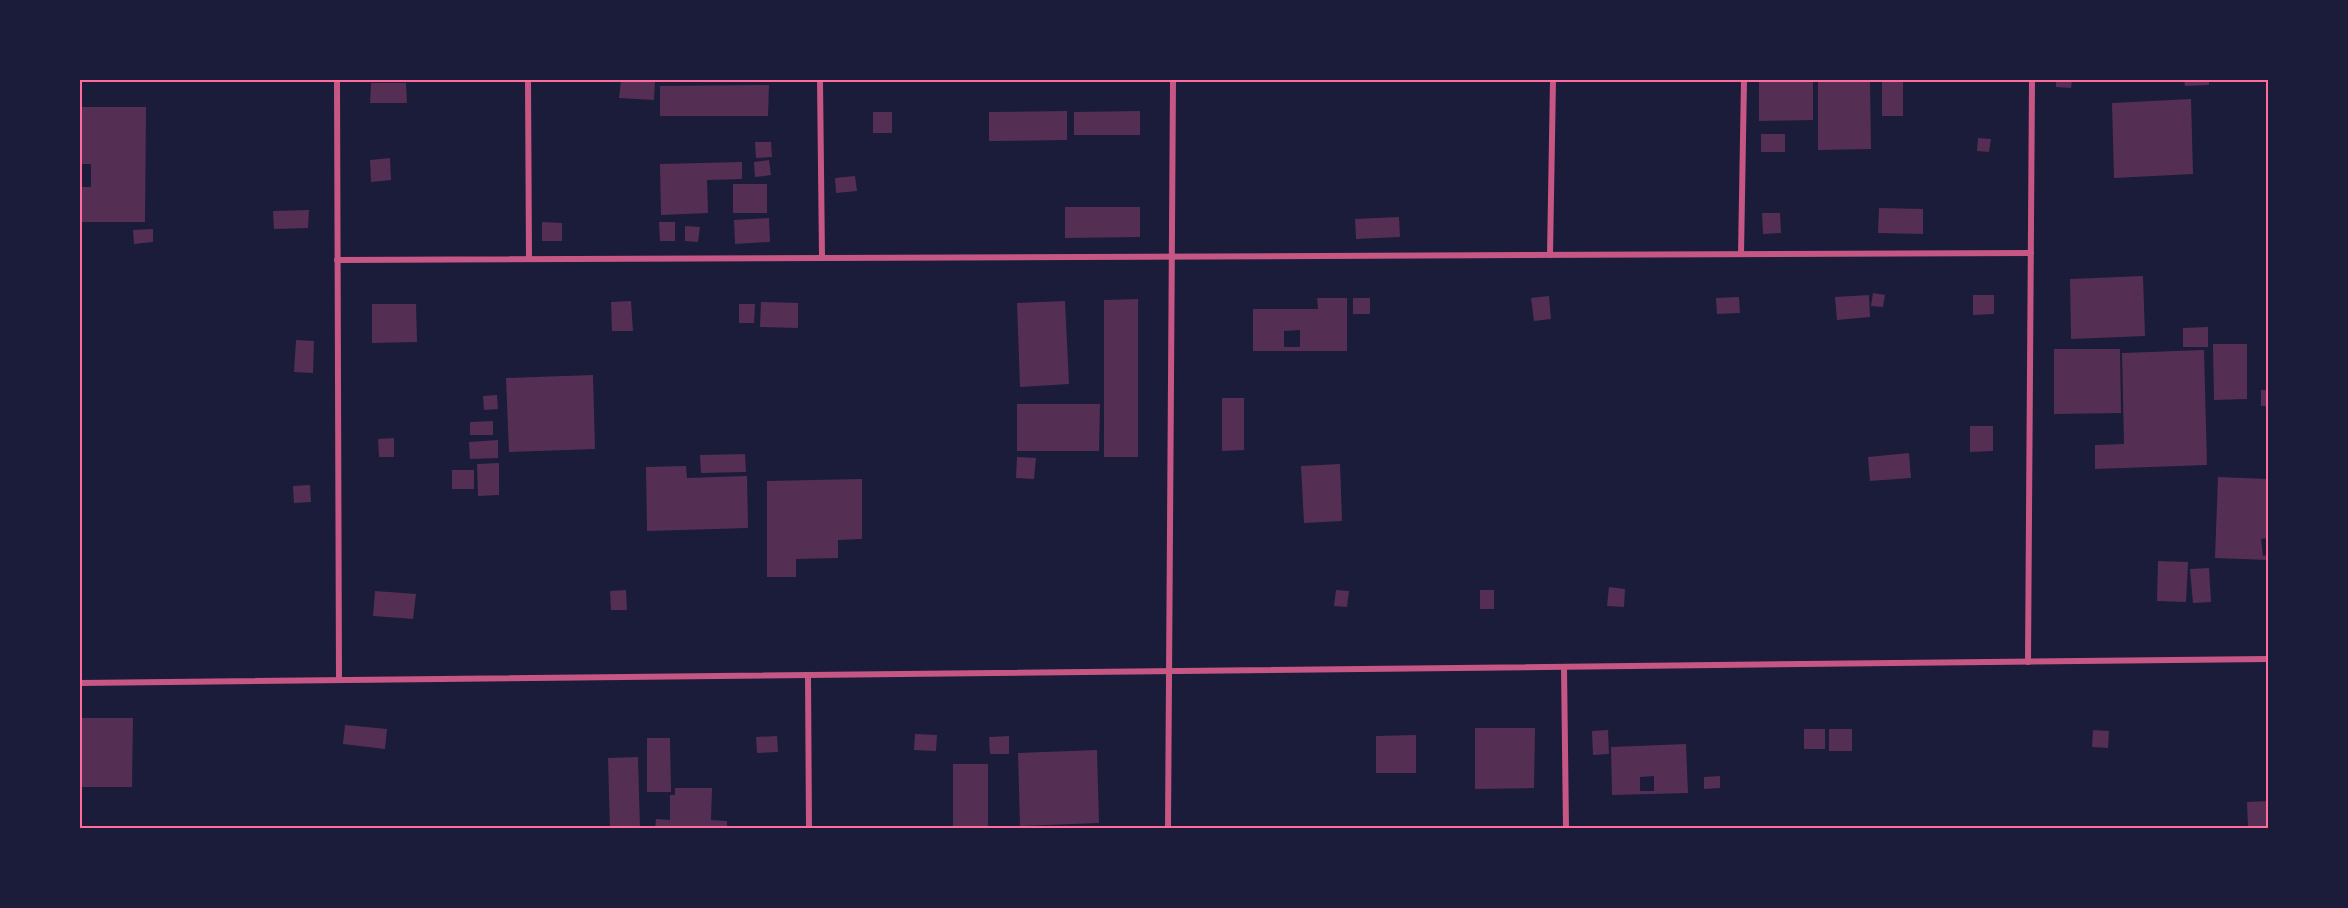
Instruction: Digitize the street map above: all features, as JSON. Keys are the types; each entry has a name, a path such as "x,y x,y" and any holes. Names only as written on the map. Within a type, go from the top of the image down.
{"street":[{"path":"337,80 339,680"},
{"path":"528,80 529,259"},
{"path":"820,80 822,257"},
{"path":"1168,828 1173,80"},
{"path":"1550,255 1552,80"},
{"path":"1741,254 1744,80"},
{"path":"2028,662 2032,80"},
{"path":"338,260 2031,253"},
{"path":"80,683 2268,659"},
{"path":"1564,667 1566,828"},
{"path":"808,675 808,828"}],"building":[{"path":"621,80 655,80 654,100 619,98"},
{"path":"1759,80 1813,80 1813,120 1759,121"},
{"path":"1818,80 1870,80 1871,149 1818,150"},
{"path":"1882,80 1903,80 1903,116 1882,116"},
{"path":"2056,80 2072,80 2071,88 2056,87"},
{"path":"2184,80 2209,80 2209,85 2185,86"},
{"path":"371,83 406,83 407,103 370,103"},
{"path":"769,85 768,116 660,116 660,86"},
{"path":"2191,99 2193,174 2114,178 2112,103"},
{"path":"80,107 146,107 145,222 80,222 80,187 91,187 91,164 80,164"},
{"path":"1067,111 1067,140 989,141 989,112"},
{"path":"1140,111 1140,135 1074,135 1074,112"},
{"path":"873,112 892,112 892,133 873,133"},
{"path":"1761,134 1785,134 1785,152 1761,152"},
{"path":"1978,138 1991,139 1989,152 1977,151"},
{"path":"755,142 771,142 772,157 756,158"},
{"path":"390,158 391,180 371,182 370,160"},
{"path":"769,160 771,175 755,177 754,162"},
{"path":"742,162 742,179 707,180 708,213 661,215 660,164"},
{"path":"855,176 857,191 836,193 835,178"},
{"path":"733,184 767,184 767,213 733,213"},
{"path":"1065,207 1140,207 1140,237 1065,238"},
{"path":"1879,208 1923,209 1923,234 1878,233"},
{"path":"309,210 308,228 274,229 273,211"},
{"path":"1762,213 1780,213 1781,233 1763,234"},
{"path":"1399,217 1400,237 1356,239 1355,219"},
{"path":"769,218 770,242 735,244 734,220"},
{"path":"542,222 562,223 562,241 542,241"},
{"path":"659,222 675,222 675,241 660,241"},
{"path":"685,226 700,227 698,242 685,241"},
{"path":"153,229 153,242 134,244 133,230"},
{"path":"2143,276 2145,336 2071,339 2070,279"},
{"path":"1873,293 1885,295 1883,307 1871,306"},
{"path":"1869,295 1870,317 1837,320 1835,297"},
{"path":"1973,295 1994,295 1994,314 1973,315"},
{"path":"1549,296 1551,319 1534,321 1531,298"},
{"path":"1739,297 1740,313 1717,314 1716,298"},
{"path":"1317,298 1347,298 1347,351 1253,351 1253,309 1318,309","holes":["1300,330 1300,347 1284,347 1284,331"]},
{"path":"1353,298 1370,298 1370,314 1353,314"},
{"path":"1138,299 1138,457 1104,457 1104,300"},
{"path":"631,301 633,331 612,331 611,302"},
{"path":"1065,301 1069,384 1020,387 1017,303"},
{"path":"761,302 798,303 798,328 760,327"},
{"path":"372,304 416,304 417,342 372,343"},
{"path":"739,304 755,304 754,323 739,323"},
{"path":"2208,327 2208,347 2183,347 2183,328"},
{"path":"296,340 314,341 313,373 294,372"},
{"path":"2213,344 2247,344 2247,399 2214,400"},
{"path":"2054,349 2120,349 2121,413 2054,414"},
{"path":"2204,350 2207,465 2095,469 2095,445 2124,444 2122,353"},
{"path":"593,375 595,449 509,452 506,378"},
{"path":"2261,390 2268,390 2268,406 2261,406"},
{"path":"497,395 498,409 484,410 483,396"},
{"path":"1222,398 1244,398 1244,450 1222,451"},
{"path":"1017,404 1100,404 1099,451 1017,451"},
{"path":"493,421 493,435 470,435 470,422"},
{"path":"1970,426 1993,426 1993,451 1970,452"},
{"path":"394,438 394,457 379,457 378,439"},
{"path":"498,440 498,458 470,459 469,442"},
{"path":"1909,453 1911,478 1870,481 1868,457"},
{"path":"745,454 746,472 701,473 700,455"},
{"path":"1017,457 1036,458 1034,479 1016,478"},
{"path":"499,463 499,495 478,496 477,464"},
{"path":"1340,464 1342,521 1304,523 1301,466"},
{"path":"686,466 687,478 747,476 748,528 647,531 646,467"},
{"path":"452,470 474,470 474,489 452,489"},
{"path":"2218,477 2268,479 2268,538 2261,539 2263,556 2268,555 2268,560 2215,558"},
{"path":"862,479 862,539 838,540 838,558 796,559 796,577 767,577 767,481"},
{"path":"310,485 311,502 294,503 293,486"},
{"path":"2158,561 2188,562 2186,602 2157,601"},
{"path":"2209,568 2211,602 2193,603 2190,569"},
{"path":"1609,587 1625,589 1624,607 1607,606"},
{"path":"626,590 627,610 611,610 610,591"},
{"path":"1336,590 1349,591 1347,607 1334,606"},
{"path":"1480,590 1494,590 1494,609 1480,609"},
{"path":"375,591 416,594 413,619 373,616"},
{"path":"80,718 133,718 132,787 81,787"},
{"path":"345,725 387,729 385,749 343,744"},
{"path":"1475,728 1535,728 1534,788 1475,789"},
{"path":"1804,729 1825,729 1825,749 1804,749"},
{"path":"1829,729 1852,729 1852,751 1829,751"},
{"path":"1608,730 1609,754 1593,755 1592,731"},
{"path":"2093,730 2109,731 2108,748 2092,747"},
{"path":"915,734 937,735 936,751 914,750"},
{"path":"1416,735 1416,773 1376,773 1376,736"},
{"path":"777,736 778,752 757,753 756,737"},
{"path":"1009,736 1009,754 990,754 989,737"},
{"path":"647,738 670,738 671,792 647,792"},
{"path":"1686,744 1688,793 1612,795 1611,747","holes":["1654,776 1654,791 1640,791 1640,777"]},
{"path":"1097,750 1099,823 1020,826 1018,753"},
{"path":"638,757 640,828 610,828 608,758"},
{"path":"953,764 988,764 988,828 953,828"},
{"path":"1720,776 1720,788 1704,789 1704,777"},
{"path":"675,788 712,788 711,820 727,821 727,828 655,828 656,819 670,820 670,795 675,795"},
{"path":"2268,801 2268,828 2248,828 2247,802"}]}
